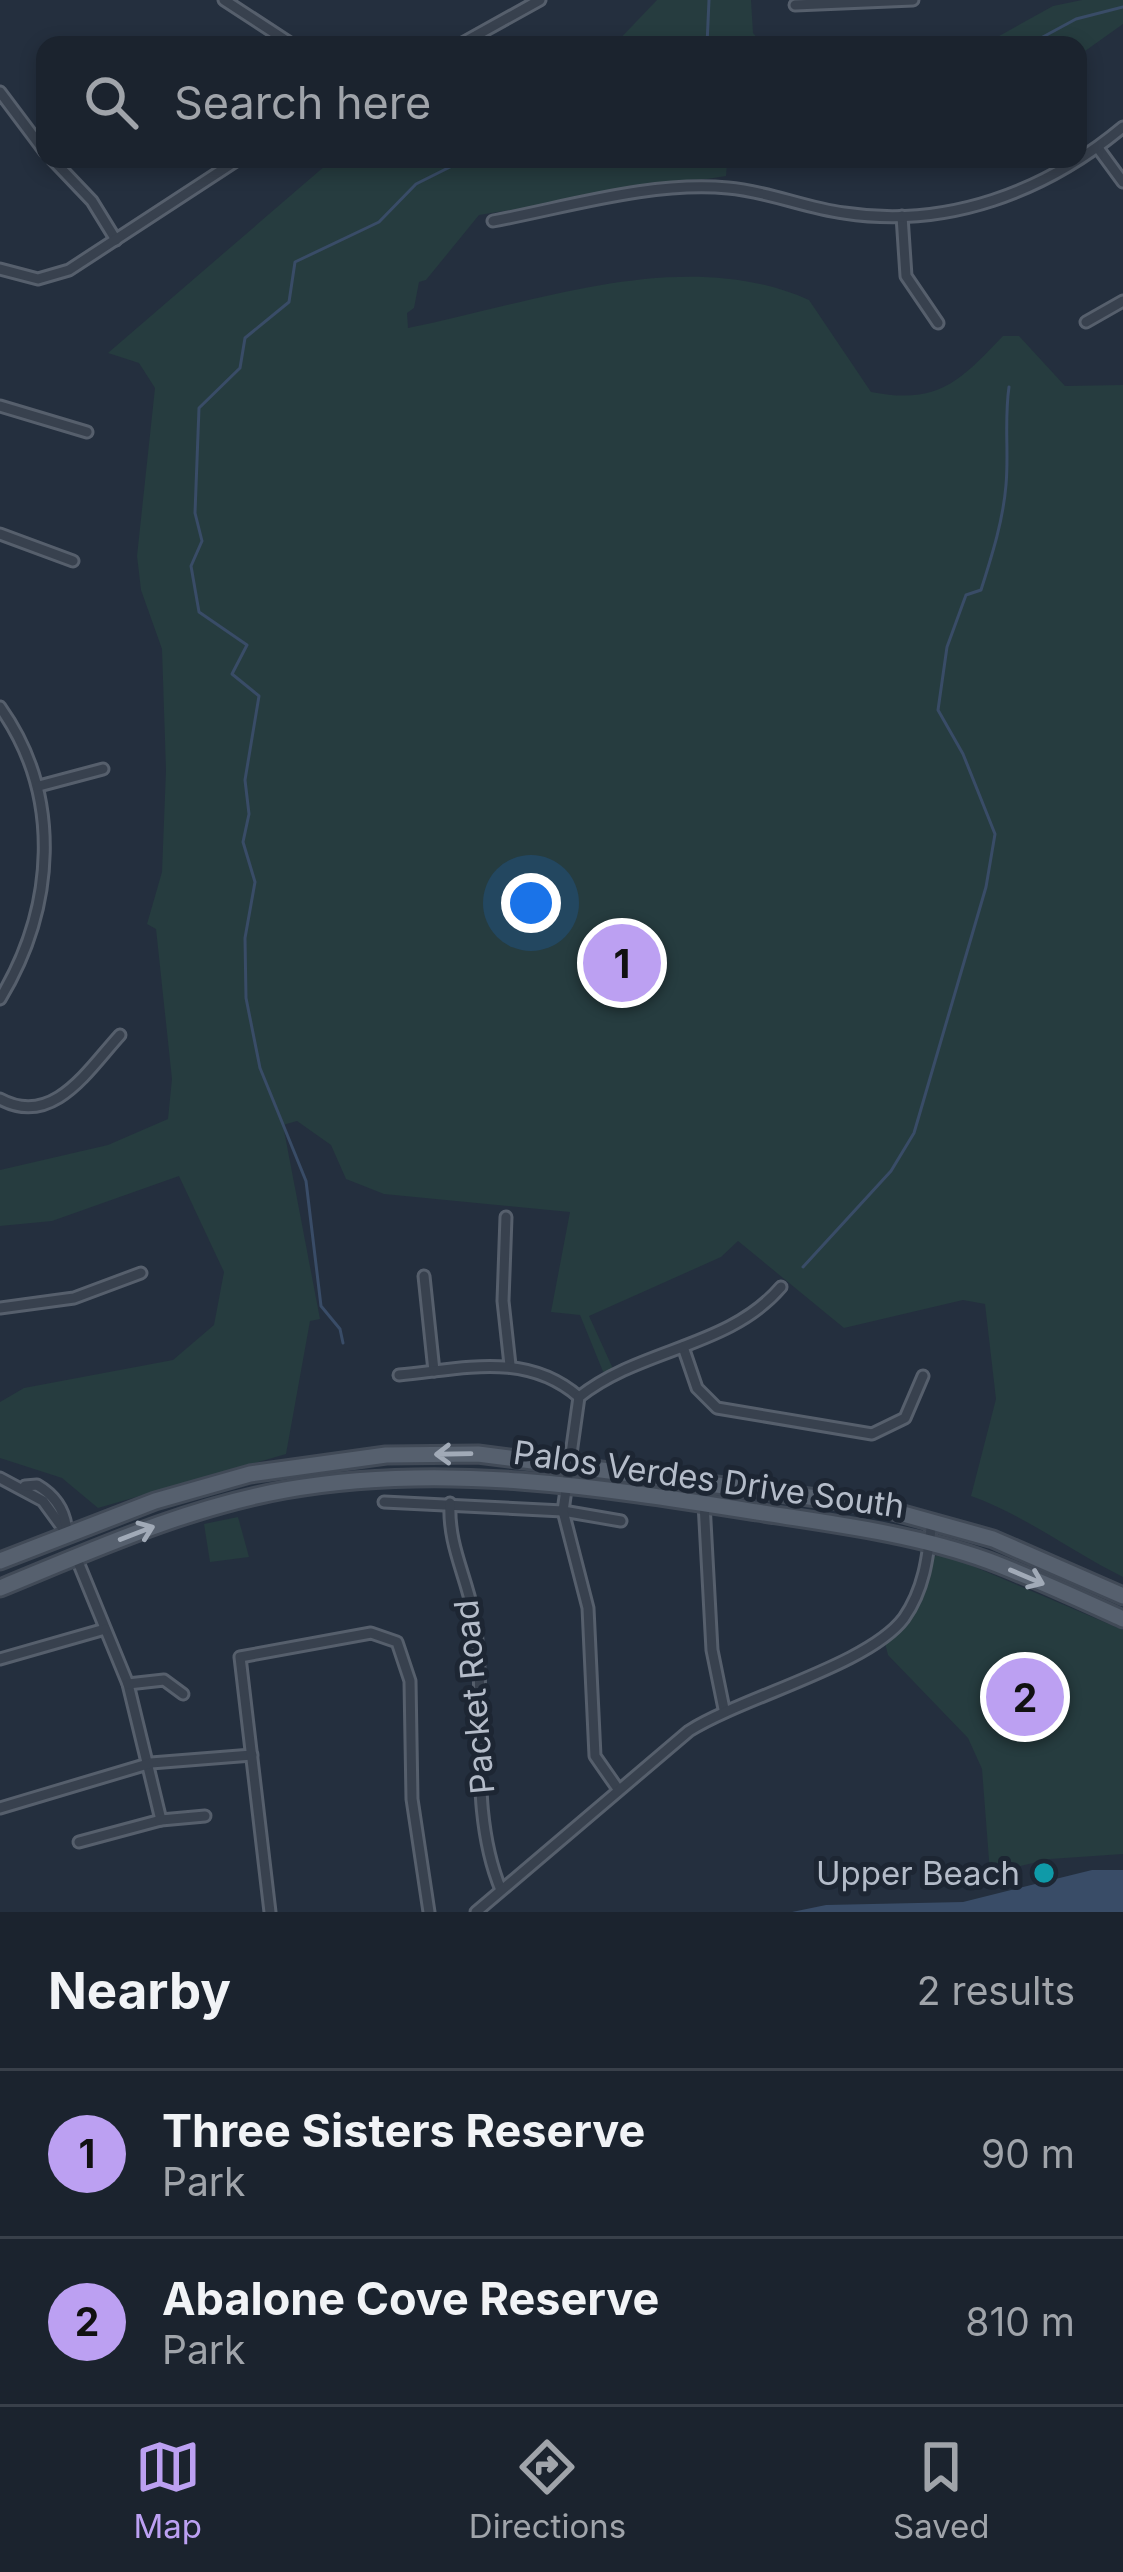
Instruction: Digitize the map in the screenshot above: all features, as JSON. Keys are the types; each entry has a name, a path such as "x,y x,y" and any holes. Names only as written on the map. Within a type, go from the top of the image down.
{"main road":[{"name":"Palos Verdes Drive South","path":"0,1562 208,1484 386,1455 478,1454 569,1461 872,1505 932,1520 1123,1596"},
{"path":"247,1499 249,1481 298,1466"},
{"name":"Palos Verdes Drive South","path":"0,1588 171,1520 247,1499 328,1483 413,1478 567,1483 929,1543 987,1561 1123,1619"},
{"path":"67,1534 76,1557"}],"street":[{"path":"224,0 279,36"},
{"path":"475,36 541,0"},
{"path":"795,5 913,0"},
{"path":"0,92 36,140"},
{"path":"1087,155 1123,127"},
{"path":"1098,148 1123,182"},
{"path":"61,168 92,201 116,239"},
{"path":"0,269 24,278 54,277 227,168"},
{"path":"493,221 690,187 730,188 850,214 902,216 1011,196 1044,184 1068,168"},
{"path":"902,216 906,276 938,323"},
{"path":"1086,322 1123,301"},
{"path":"0,406 87,432"},
{"path":"0,534 73,561"},
{"path":"0,707 38,786 46,844 42,893 25,953 0,999"},
{"path":"38,786 103,769"},
{"path":"0,1099 32,1108 59,1100 120,1035"},
{"path":"506,1217 503,1324 509,1365"},
{"path":"0,1307 74,1298 142,1273"},
{"path":"424,1276 434,1372"},
{"path":"618,1790 596,1756 588,1608 563,1511 579,1397 603,1380 760,1312 781,1287"},
{"path":"683,1347 697,1388 717,1408 872,1434 905,1418 923,1376"},
{"path":"399,1375 509,1365 544,1371 579,1397"},
{"path":"0,1478 47,1491 66,1518 67,1534"},
{"name":"Palos Verdes Drive South","path":"384,1502 563,1511 621,1521"},
{"name":"Packet Road","path":"450,1503 451,1546 473,1611 485,1843 501,1890"},
{"path":"704,1503 712,1650 724,1709"},
{"path":"476,1912 663,1749 724,1709 889,1635 924,1578 932,1520"},
{"path":"76,1557 128,1684 151,1763 161,1820"},
{"path":"0,1659 105,1629"},
{"path":"270,1912 240,1657 371,1633 387,1636 404,1652 415,1833 429,1912"},
{"path":"128,1684 164,1680 183,1694"},
{"path":"0,1808 151,1763 252,1755"},
{"path":"79,1842 161,1820 206,1816"}],"green space":[{"path":"657,0 751,0 756,36 623,36"},
{"path":"1123,0 1123,24 1087,50 1087,36 999,36 1053,6"},
{"path":"323,168 727,168 726,176 479,215 426,280 419,282 414,308 407,313 408,328 609,284 711,277 761,284 809,300 871,392 914,395 946,386 1003,336 1019,336 1065,386 1123,385 1123,1577 971,1496 996,1399 985,1304 963,1300 844,1328 738,1241 721,1257 589,1316 614,1371 604,1374 580,1315 551,1312 570,1212 384,1194 346,1179 331,1145 297,1121 283,1125 320,1319 310,1321 286,1454 98,1508 62,1478 0,1458 0,1402 24,1388 173,1360 214,1325 224,1272 179,1176 52,1221 0,1226 0,1170 108,1145 168,1119 172,1079 156,929 147,924 162,872 166,770 162,649 141,590 137,556 155,388 139,363 108,353"},
{"path":"238,1517 249,1557 210,1562 204,1524"},
{"path":"942,1553 1123,1630 1123,1854 1050,1859 990,1873 982,1769 968,1738 888,1655 885,1643 914,1611 934,1557"}],"water":[{"path":"1092,1870 1123,1870 1123,1912 792,1912 826,1905 963,1902"}],"waterway":[{"path":"707,36 709,0"},
{"path":"1045,36 1076,19 1123,7"},
{"path":"343,1343 340,1329 321,1306 306,1181 260,1068 246,998 245,938 255,882 243,842 249,814 245,780 259,696 232,674 247,645 199,612 191,566 202,541 195,513 199,408 240,368 245,338 289,302 295,262 379,222 416,184 448,168"},
{"path":"803,1267 891,1171 914,1133 986,887 995,834 963,754 938,710 947,647 966,595 981,590 1000,525 1009,387"}],"place":[{"name":"Three Sisters Reserve","path":"622,963"},
{"name":"Abalone Cove Reserve","path":"1025,1697"},
{"name":"Upper Beach","path":"1044,1873"}]}
